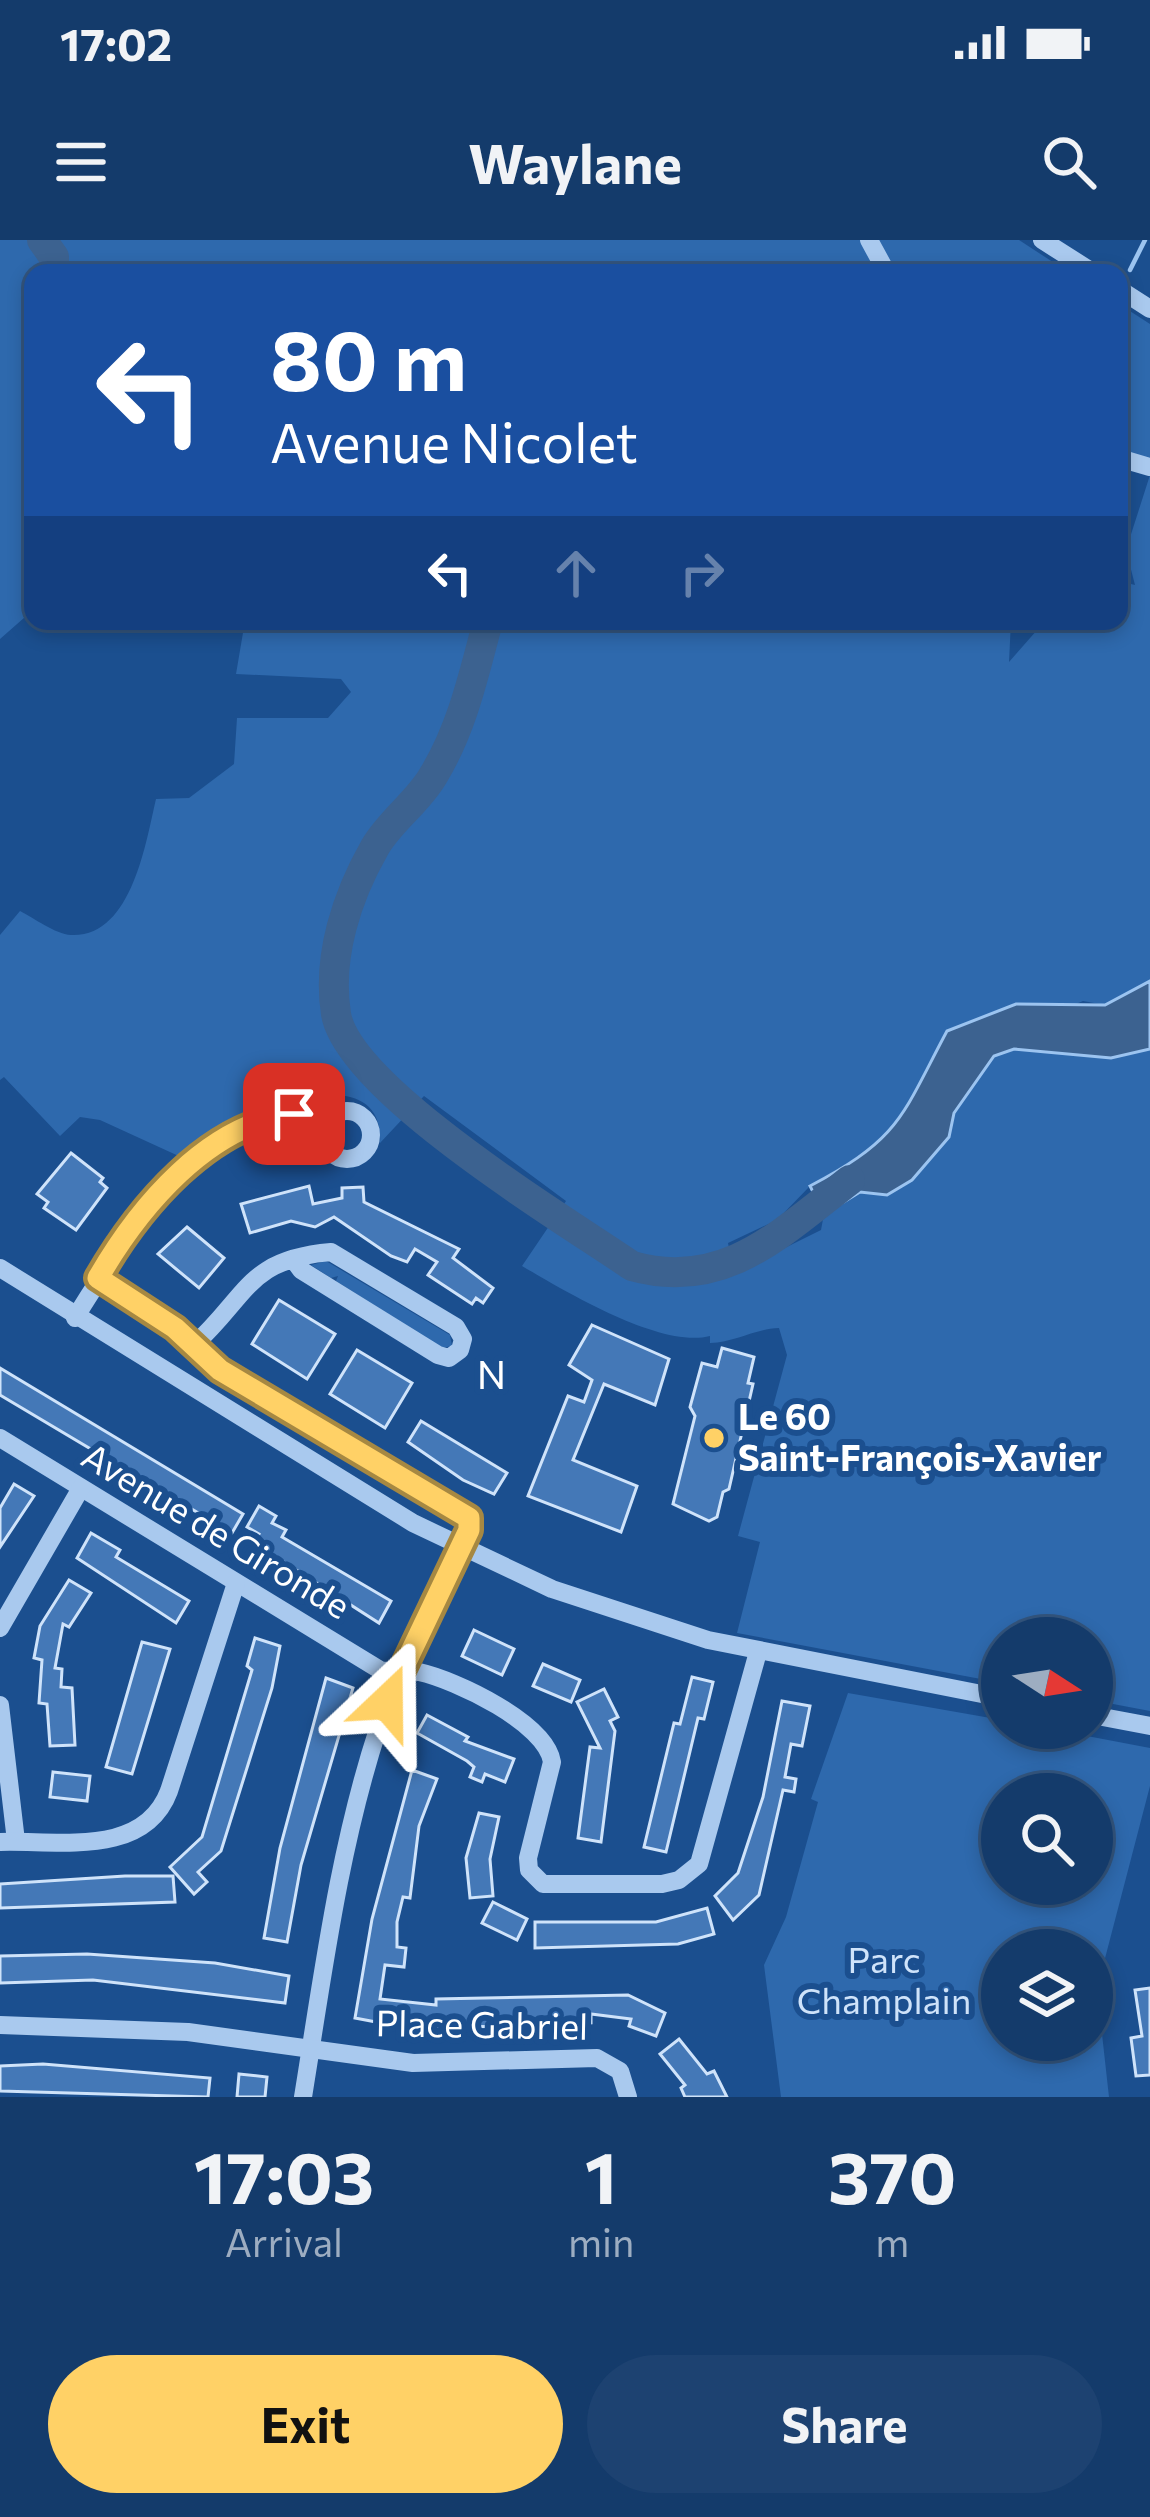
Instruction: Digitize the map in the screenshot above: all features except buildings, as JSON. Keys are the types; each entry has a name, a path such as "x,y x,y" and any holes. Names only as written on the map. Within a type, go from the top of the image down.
{"street":[{"path":"1042,240 1080,264"},
{"path":"75,1318 137,1224 208,1148 278,1116 308,1113 328,1120"},
{"path":"194,1346 260,1271 292,1259 324,1252 341,1255 456,1327 462,1348 452,1357 438,1355 301,1270 292,1259"},
{"path":"0,1268 75,1318 460,1548 599,1608 758,1652 981,1694"},
{"path":"98,1278 220,1370 459,1508 470,1522 400,1672 372,1749 347,1844 303,2097"},
{"name":"Avenue de Gironde","path":"0,1438 380,1670 423,1674 527,1723 544,1738 551,1772 528,1864 538,1881 556,1886 662,1884 687,1876 703,1857 758,1652"},
{"path":"0,1628 81,1488"},
{"path":"0,1705 8,1841 122,1838 152,1820 169,1791 236,1583"},
{"path":"1113,1719 1150,1726"},
{"path":"0,2025 170,2031 311,2048"},
{"name":"Place Gabriel","path":"311,2048 413,2063 602,2058 620,2071 628,2097"}],"green space":[{"path":"0,240 33,240 44,264 24,264 24,618 0,639"},
{"path":"60,240 862,240 874,264 64,264"},
{"path":"876,240 1019,240 1056,264 891,264"},
{"path":"1128,310 1150,324 1150,460 1128,454"},
{"path":"1150,475 1150,981 1105,1005 1083,1001 928,1066 915,1098 885,1140 810,1186 777,1220 728,1243 734,1273 821,1230 824,1214 860,1192 887,1195 949,1137 954,1113 994,1056 1014,1049 1111,1058 1150,1049 1150,1711 1113,1704 1113,1617 981,1617 981,1679 737,1633 760,1542 738,1536 787,1355 779,1328 710,1343 710,1336 666,1334 614,1315 522,1266 566,1201 424,1096 380,1143 376,1117 363,1102 342,1095 317,1096 238,1119 183,1158 100,1120 80,1117 60,1136 4,1077 0,1080 0,935 20,911 71,935 92,932 109,921 133,884 156,799 189,798 234,764 237,718 328,718 351,692 341,679 236,674 243,630 1011,630 1009,662 1037,630 1128,630 1128,583 1135,585 1128,544"},
{"path":"326,1261 450,1335 452,1346 442,1348 336,1281 338,1276 331,1278 311,1265"},
{"name":"Parc Champlain","path":"848,1693 981,1716 981,1749 1113,1749 1113,1741 1150,1748 1150,1786 1113,1929 981,1929 981,2061 1105,2061 1109,2097 781,2097 764,1965 786,1917 818,1802 811,1799"}],"shaded area":[{"path":"1150,981 1150,1049 1111,1058 1014,1049 994,1056 954,1113 949,1137 912,1180 887,1195 860,1192 824,1214 810,1186 881,1139 907,1105 947,1031 1016,1004 1105,1005"}],"waterway":[{"path":"42,240 54,264"},
{"path":"1130,270 1145,240"},
{"path":"486,630 466,701 443,758 427,785 375,847 348,906 337,949 334,992 336,1014 350,1045 378,1079 418,1115 512,1186 632,1266 665,1272 723,1264 775,1237 850,1180"}],"place":[{"name":"Le 60 Saint-François-Xavier","path":"714,1438"}],"district":[{"name":"N","path":"493,1375"}],"route":[{"path":"294,1114 240,1129 203,1152 125,1239 98,1278 175,1328 212,1365 469,1518 469,1530 387,1702"}]}
